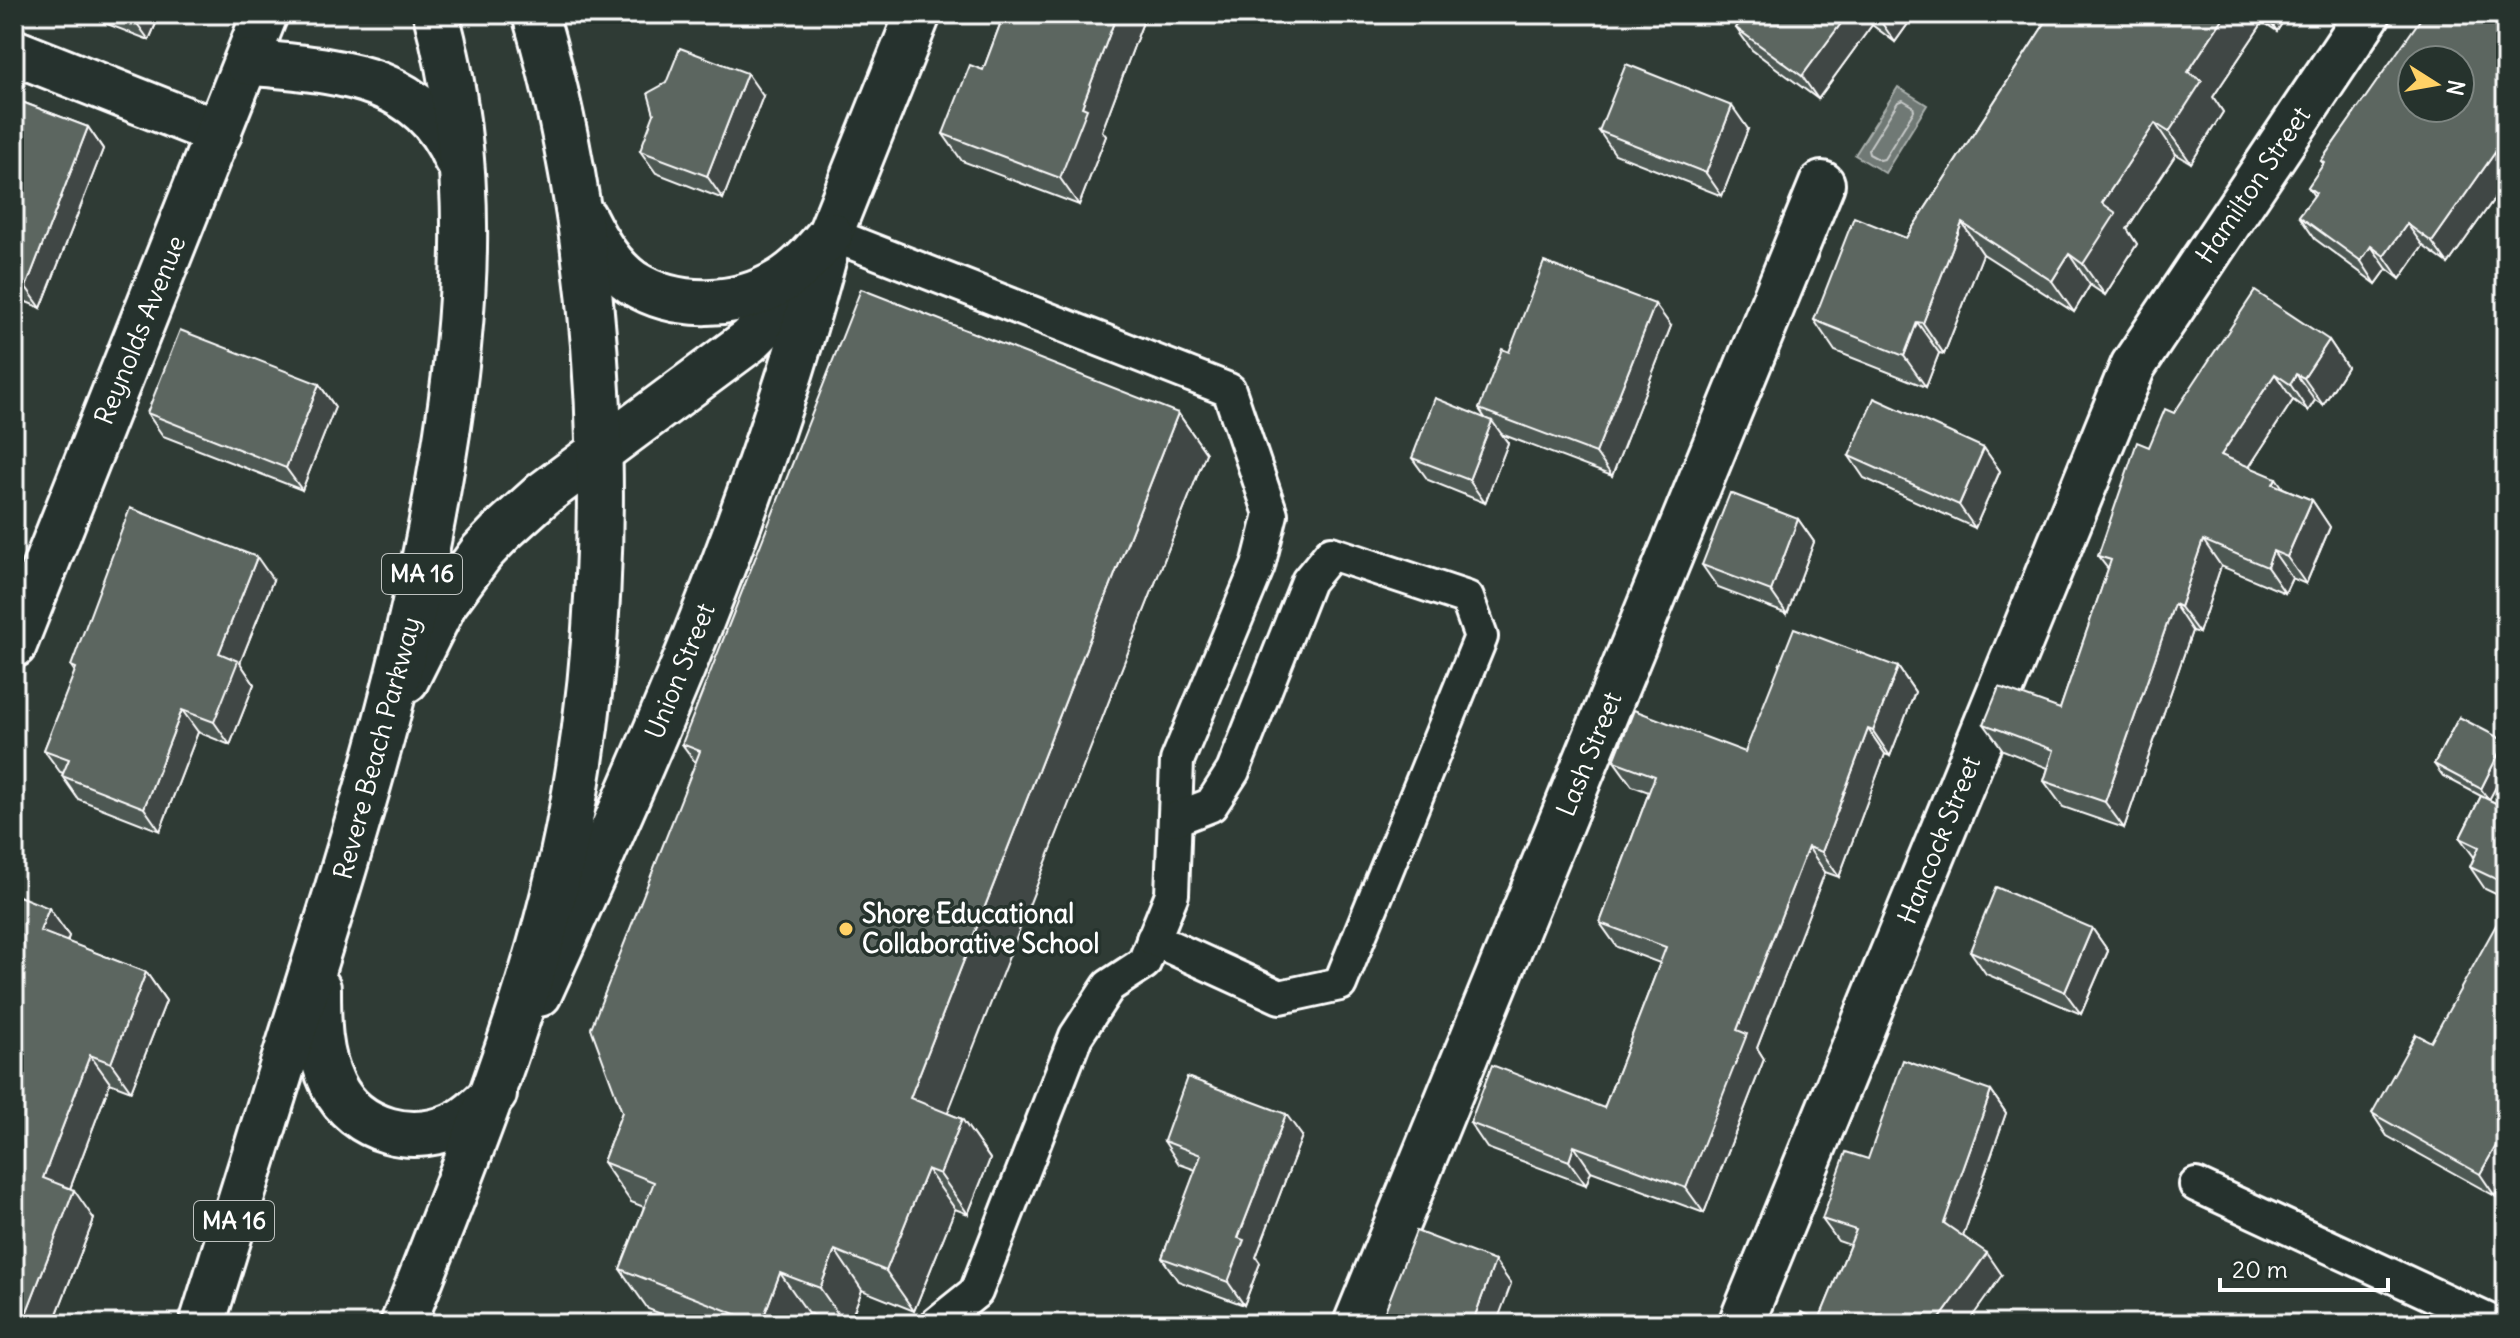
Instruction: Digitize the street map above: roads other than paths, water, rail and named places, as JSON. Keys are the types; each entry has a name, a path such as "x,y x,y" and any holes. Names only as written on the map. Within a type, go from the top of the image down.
{"main road":[{"name":"Reynolds Avenue","path":"14,645 265,14"},
{"name":"Revere Beach Parkway","path":"202,1324 358,825 386,726 424,568 453,390 465,283 464,178 436,14"},
{"path":"403,1324 494,1094 547,922 579,768 598,586 598,454 593,343 575,198 535,14"},
{"name":"Union Street","path":"386,726 432,627 463,576 502,531 543,494 749,341 804,282 830,234 918,14"},
{"name":"Hamilton Street","path":"2138,356 2368,14"},
{"path":"14,52 219,133"},
{"path":"247,62 336,73 383,85 402,95 417,104 443,133 464,178"},
{"name":"Lash Street","path":"1356,1324 1822,184"},
{"path":"575,198 601,247 632,282 669,298 693,303 717,302 760,291 798,268 830,234"},
{"name":"Union Street","path":"494,1094 671,697 778,415 809,316 830,234"},
{"name":"Hancock Street","path":"1741,1324 2121,391 2138,356"},
{"path":"322,938 318,1032 322,1053 333,1086 356,1113 367,1122 397,1134 429,1133 461,1122 494,1094"}],"lane":[{"path":"830,234 1229,390 1271,514 1258,566 1177,761 1172,894 1144,963 1109,986 1076,1036 976,1292 936,1324"},
{"path":"1153,939 1280,997 1340,984 1481,637 1467,598 1331,553 1308,581 1233,771 1211,805 1175,819"},
{"path":"2196,1185 2496,1324"}],"water":[{"path":"1898,87 1927,105 1885,173 1855,155"}],"place":[{"name":"Shore Educational Collaborative School","path":"846,929"}]}
